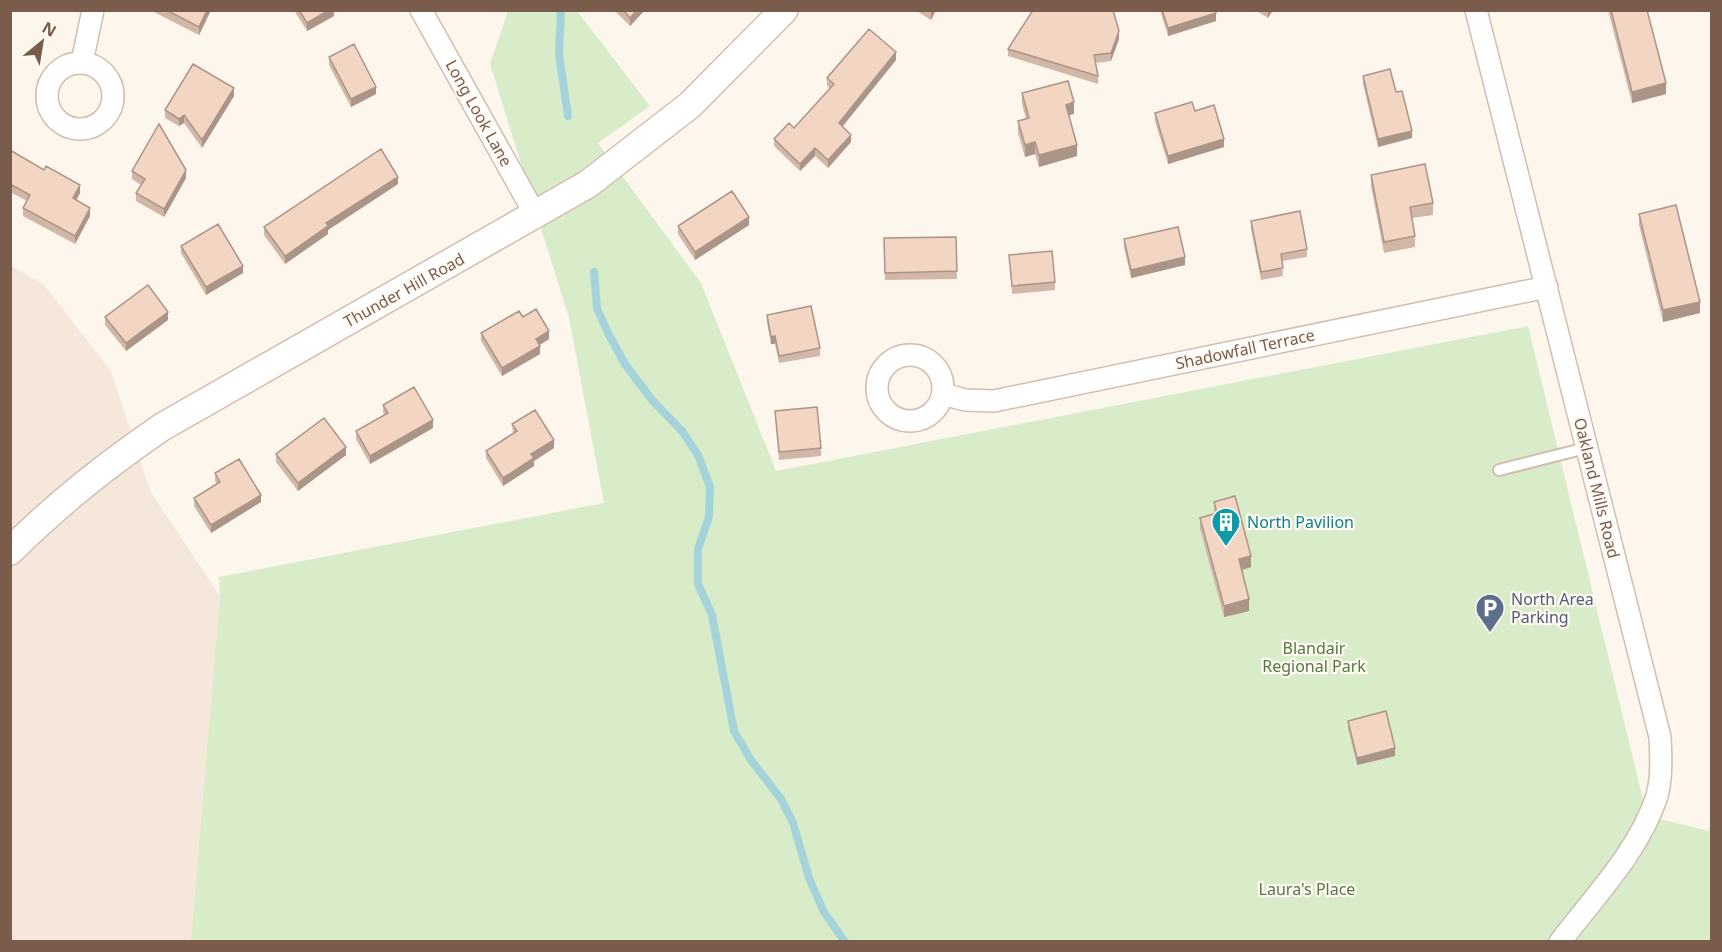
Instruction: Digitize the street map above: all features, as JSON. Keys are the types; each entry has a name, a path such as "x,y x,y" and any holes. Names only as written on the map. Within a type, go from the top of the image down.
{"street":[{"path":"82,62 93,10"},
{"name":"Long Look Lane","path":"421,10 536,216"},
{"name":"Thunder Hill Road","path":"10,551 53,509 98,471 162,428 536,216 588,184 674,119 784,10"},
{"name":"Oakland Mills Road","path":"1476,10 1660,736 1661,766 1657,794 1647,821 1630,850 1560,942"},
{"name":"Shadowfall Terrace","path":"943,394 966,400 994,401 1547,287"}],"lane":[{"path":"1499,470 1586,448"}],"shaded area":[{"path":"10,265 44,285 111,371 150,491 220,596 212,941 11,941"}],"green space":[{"name":"Blandair Regional Park","path":"508,11 577,11 650,106 598,143 701,283 776,471 1528,326 1647,816 1709,831 1711,828 1711,941 191,942 220,596 219,577 604,503 569,318 490,64"}],"building":[{"path":"166,10 207,10 199,27"},
{"path":"299,10 329,10 307,23"},
{"path":"623,10 637,10 630,18"},
{"path":"1033,10 1113,10 1119,31 1111,53 1094,55 1098,76 1008,49"},
{"path":"1162,10 1216,10 1216,13 1168,28"},
{"path":"1611,10 1647,10 1666,83 1632,92"},
{"path":"869,29 896,52 839,123 851,135 828,160 815,148 800,164 774,139 789,123 794,128 834,84 827,78"},
{"path":"354,44 376,87 351,99 329,57"},
{"path":"193,64 234,88 202,140 184,115 179,119 165,110"},
{"path":"1390,69 1396,92 1402,91 1412,131 1378,139 1363,76"},
{"path":"1068,81 1074,102 1066,105 1077,145 1039,155 1035,142 1025,145 1018,121 1029,118 1022,93"},
{"path":"1192,102 1195,111 1214,105 1224,139 1168,156 1155,113"},
{"path":"159,124 186,170 164,209 136,193 145,179 132,171"},
{"path":"381,149 398,177 326,223 328,226 285,256 264,227"},
{"path":"10,150 44,170 46,166 80,185 73,198 90,208 75,236 23,208 30,195 10,184"},
{"path":"1425,164 1433,203 1410,207 1415,236 1384,242 1371,175"},
{"path":"732,191 749,217 695,252 678,226"},
{"path":"1676,205 1700,302 1663,310 1639,214"},
{"path":"1300,211 1307,249 1281,254 1283,268 1261,272 1251,221"},
{"path":"218,224 243,266 206,287 181,246"},
{"path":"1178,227 1185,257 1131,270 1124,239"},
{"path":"956,237 957,271 885,273 884,238"},
{"path":"1052,251 1055,282 1012,286 1009,255"},
{"path":"148,285 168,312 126,343 105,317"},
{"path":"811,306 820,348 779,356 775,336 771,337 767,315"},
{"path":"536,309 549,331 536,339 540,346 502,368 481,333 519,311 523,317"},
{"path":"414,387 433,420 370,456 356,431 388,413 383,405"},
{"path":"817,407 821,448 779,452 775,411"},
{"path":"535,410 554,440 531,454 534,458 503,478 486,451 517,431 512,424"},
{"path":"324,418 346,447 298,483 276,454"},
{"path":"239,459 261,495 211,525 194,498 220,482 215,473"},
{"name":"North Pavilion","path":"1235,496 1251,556 1239,559 1249,599 1224,606 1200,518 1217,513 1214,502"},
{"path":"1386,711 1395,748 1357,758 1348,721"}],"waterway":[{"path":"561,10 559,54 568,116"},
{"path":"594,272 597,308 608,333 625,364 652,400 682,431 698,455 710,487 709,517 698,549 698,584 712,615 734,731 751,760 781,799 793,823 809,878 824,912 845,942"}],"place":[{"name":"North Pavilion","path":"1226,548"},
{"name":"North Area Parking","path":"1490,634"}],"park label":[{"name":"Laura's Place","path":"1307,889"}]}
